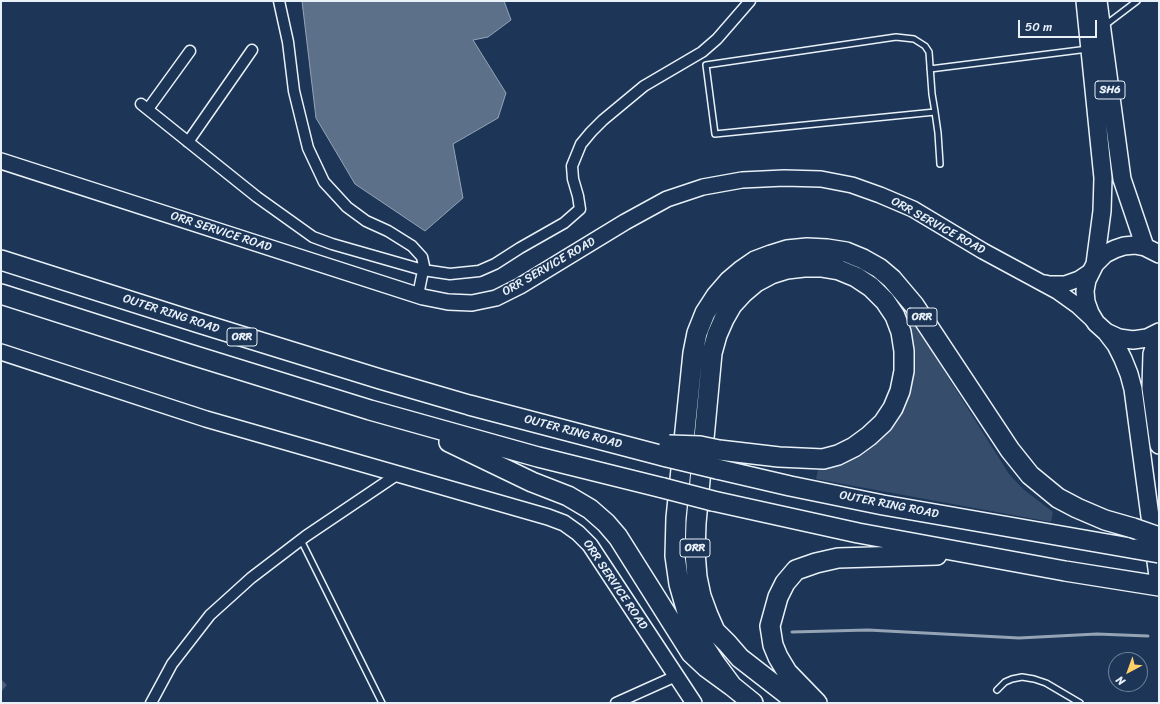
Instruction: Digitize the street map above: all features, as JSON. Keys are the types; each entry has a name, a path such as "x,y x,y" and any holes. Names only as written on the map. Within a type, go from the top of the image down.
{"highway":[{"name":"ORR","path":"732,686 698,638 687,612 679,584 675,556 676,518 693,353 705,313 716,296 729,281 755,261 771,255 787,250 807,248 827,249 846,252 879,268 892,279 914,305 1010,450 1030,475 1058,498 1077,508 1106,520 1159,537"},
{"name":"OUTER RING ROAD","path":"1,260 206,326 469,405 635,448 668,451 717,469 883,505 1159,553"},
{"name":"ORR","path":"668,451 700,446 719,450 779,458 823,459 854,447 883,423 893,408 900,391 904,371 904,352 901,332 895,316 885,301 856,277 839,270 821,267 787,269 771,274 756,282 732,305 724,318 712,353 696,523 695,552 697,576 701,596 715,631 740,658 798,703"},
{"path":"1,294 402,420 545,459 713,501 830,527 972,554 1153,584"},
{"name":"ORR","path":"402,420 532,482 568,496 590,509 606,523 618,537 691,653 706,667 753,703"},
{"path":"817,703 787,672 772,645 770,626 778,597 785,583 796,570 816,563 838,558 972,554"}],"main road":[{"name":"SH6","path":"1084,1 1103,178 1102,211 1093,268"},
{"name":"SH6","path":"1098,1 1122,179 1152,250"},
{"name":"ORR SERVICE ROAD","path":"1,161 418,295 448,302 472,304 496,298 520,286 625,222 668,199 703,187 729,182 784,178 822,179 852,185 880,195 913,209 983,251 1034,279"},
{"name":"SH6","path":"1152,250 1135,245 1124,246 1105,254 1093,268 1087,280 1085,291 1086,302 1090,313 1116,345 1123,359 1133,389 1153,584"},
{"path":"1034,279 1050,284 1065,284 1079,279 1093,268"},
{"path":"1034,279 1057,291 1078,306 1101,327 1119,338 1133,340 1147,338 1159,332"},
{"path":"1159,332 1152,354 1151,388 1159,445"},
{"name":"ORR SERVICE ROAD","path":"1,352 206,418 548,517 564,523 578,533 590,545 694,703"}],"street":[{"path":"279,1 288,42 294,91 308,148 324,182 338,199 353,212 366,221 388,231 412,246 422,257 423,270 418,295"},
{"path":"190,51 144,107 257,197 313,237 332,244 423,270 450,274 479,271 495,264 564,223 580,209 573,179 572,166 581,144 591,132 618,107 644,86 702,52 717,40 750,1"},
{"path":"188,142 252,50"},
{"path":"151,703 172,664 210,615 251,578 301,540 398,474"},
{"path":"616,703 676,676"}],"lane":[{"path":"1101,28 1137,1"},
{"path":"935,112 715,134 706,65 896,38 914,39 925,46 929,52 932,94 935,112 938,134 940,164"},
{"path":"930,69 1090,49"},
{"path":"301,540 382,703"},
{"path":"998,690 1005,682 1022,677 1034,679 1046,684 1080,703"}],"shaded area":[{"path":"302,1 504,1 511,20 488,37 473,40 506,93 498,118 453,144 463,198 425,231 355,184 316,118"},
{"path":"902,304 1009,474 1023,489 1053,512 1051,522 816,479 818,470 846,463 862,455 879,442 892,428 902,413 909,392 898,306"}],"building":[{"path":"1,679 7,685 1,692"}],"waterway":[{"path":"792,632 868,630 1019,638 1097,634 1148,636"}]}
